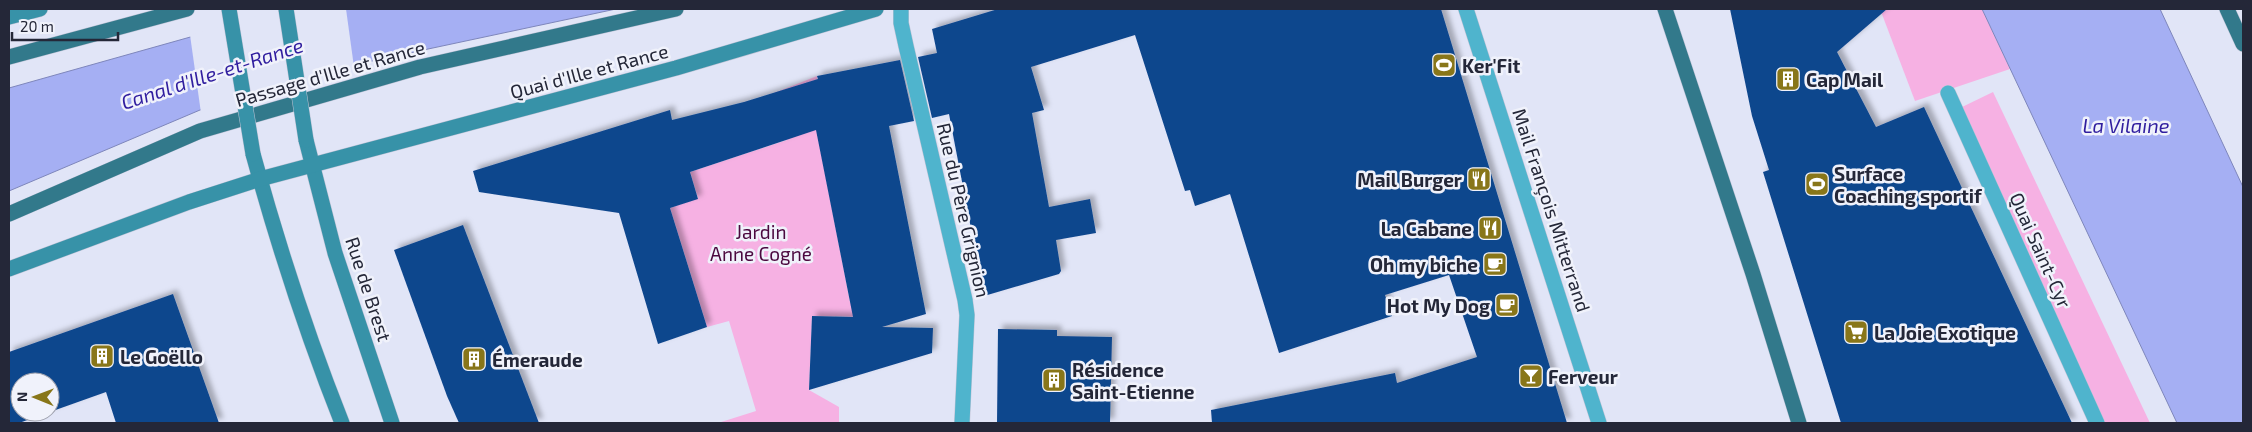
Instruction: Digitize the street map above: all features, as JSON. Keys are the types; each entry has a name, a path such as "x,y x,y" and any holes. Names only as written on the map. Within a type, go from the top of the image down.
{"main road":[{"path":"9,17 40,9"},
{"path":"9,57 187,9"},
{"path":"229,9 253,154 277,241 325,381 342,423"},
{"name":"Rue de Brest","path":"286,9 306,140 312,166 335,253 392,423"},
{"name":"Passage d'Ille et Rance","path":"9,214 200,131 420,67 676,9"},
{"name":"Quai d'Ille et Rance","path":"9,269 188,202 260,179 676,68 876,9"},
{"path":"1665,9 1753,274 1799,423"},
{"path":"2227,9 2243,44"}],"street":[{"name":"Rue du Père Grignion","path":"901,9 903,31 967,315 962,423"},
{"name":"Mail François Mitterrand","path":"1466,9 1599,423"},
{"name":"Quai Saint-Cyr","path":"1948,93 2097,423"}],"green space":[{"path":"1880,9 1982,9 2010,69 1915,101"},
{"name":"Jardin Anne Cogné","path":"817,76 829,137 823,163 850,302 861,317 812,316 809,390 839,407 839,423 718,423 756,411 729,321 707,327 670,208 698,198 690,172 787,140 774,93"},
{"path":"1993,92 2150,423 2104,423 1960,108"}],"water":[{"name":"Canal d'Ille-et-Rance","path":"290,9 616,9 353,65 200,110 9,191 9,88"},
{"name":"La Vilaine","path":"1982,9 2160,9 2243,187 2243,423 2177,423"}],"pier":[{"path":"281,9 346,9 354,67 201,113 190,35"}],"building":[{"path":"998,9 1441,9 1567,423 1212,423 1211,410 1395,373 1397,383 1477,357 1449,275 1385,295 1392,316 1279,353 1230,194 1195,206 1190,190 1185,191 1135,35 1031,67 1044,110 1032,113 1049,207 1090,199 1096,233 1056,240 1061,271 1059,274 984,296 949,114 932,118 918,57 937,53 932,29"},
{"path":"1730,9 1887,9 1837,52 1876,127 1924,107 2072,423 1841,423 1763,172 1769,170 1752,116"},
{"path":"900,60 914,121 889,126 926,314 882,327 933,328 932,353 809,390 812,316 853,317 816,130 690,172 698,199 670,208 707,327 658,344 619,213 479,192 473,171 670,110 672,120 744,102 818,79 817,76"},
{"name":"Émeraude","path":"463,225 539,423 459,423 447,396 394,250"},
{"name":"Le Goëllo","path":"173,294 219,423 116,423 106,392 60,408 60,372 10,372 10,422 22,422 9,423 9,352"},
{"name":"Résidence Saint-Etienne","path":"998,329 1057,330 1057,336 1112,337 1110,423 997,423"}],"place":[{"name":"Ker'Fit","path":"1444,65"},
{"name":"Cap Mail","path":"1788,79"},
{"name":"Mail Burger","path":"1479,179"},
{"name":"Surface Coaching sportif","path":"1817,184"},
{"name":"La Cabane","path":"1490,228"},
{"name":"Oh my biche","path":"1495,264"},
{"name":"Hot My Dog","path":"1507,305"},
{"name":"La Joie Exotique","path":"1856,332"},
{"name":"Le Goëllo","path":"102,356"},
{"name":"Émeraude","path":"474,359"},
{"name":"Ferveur","path":"1531,376"},
{"name":"Résidence Saint-Etienne","path":"1054,380"}]}
